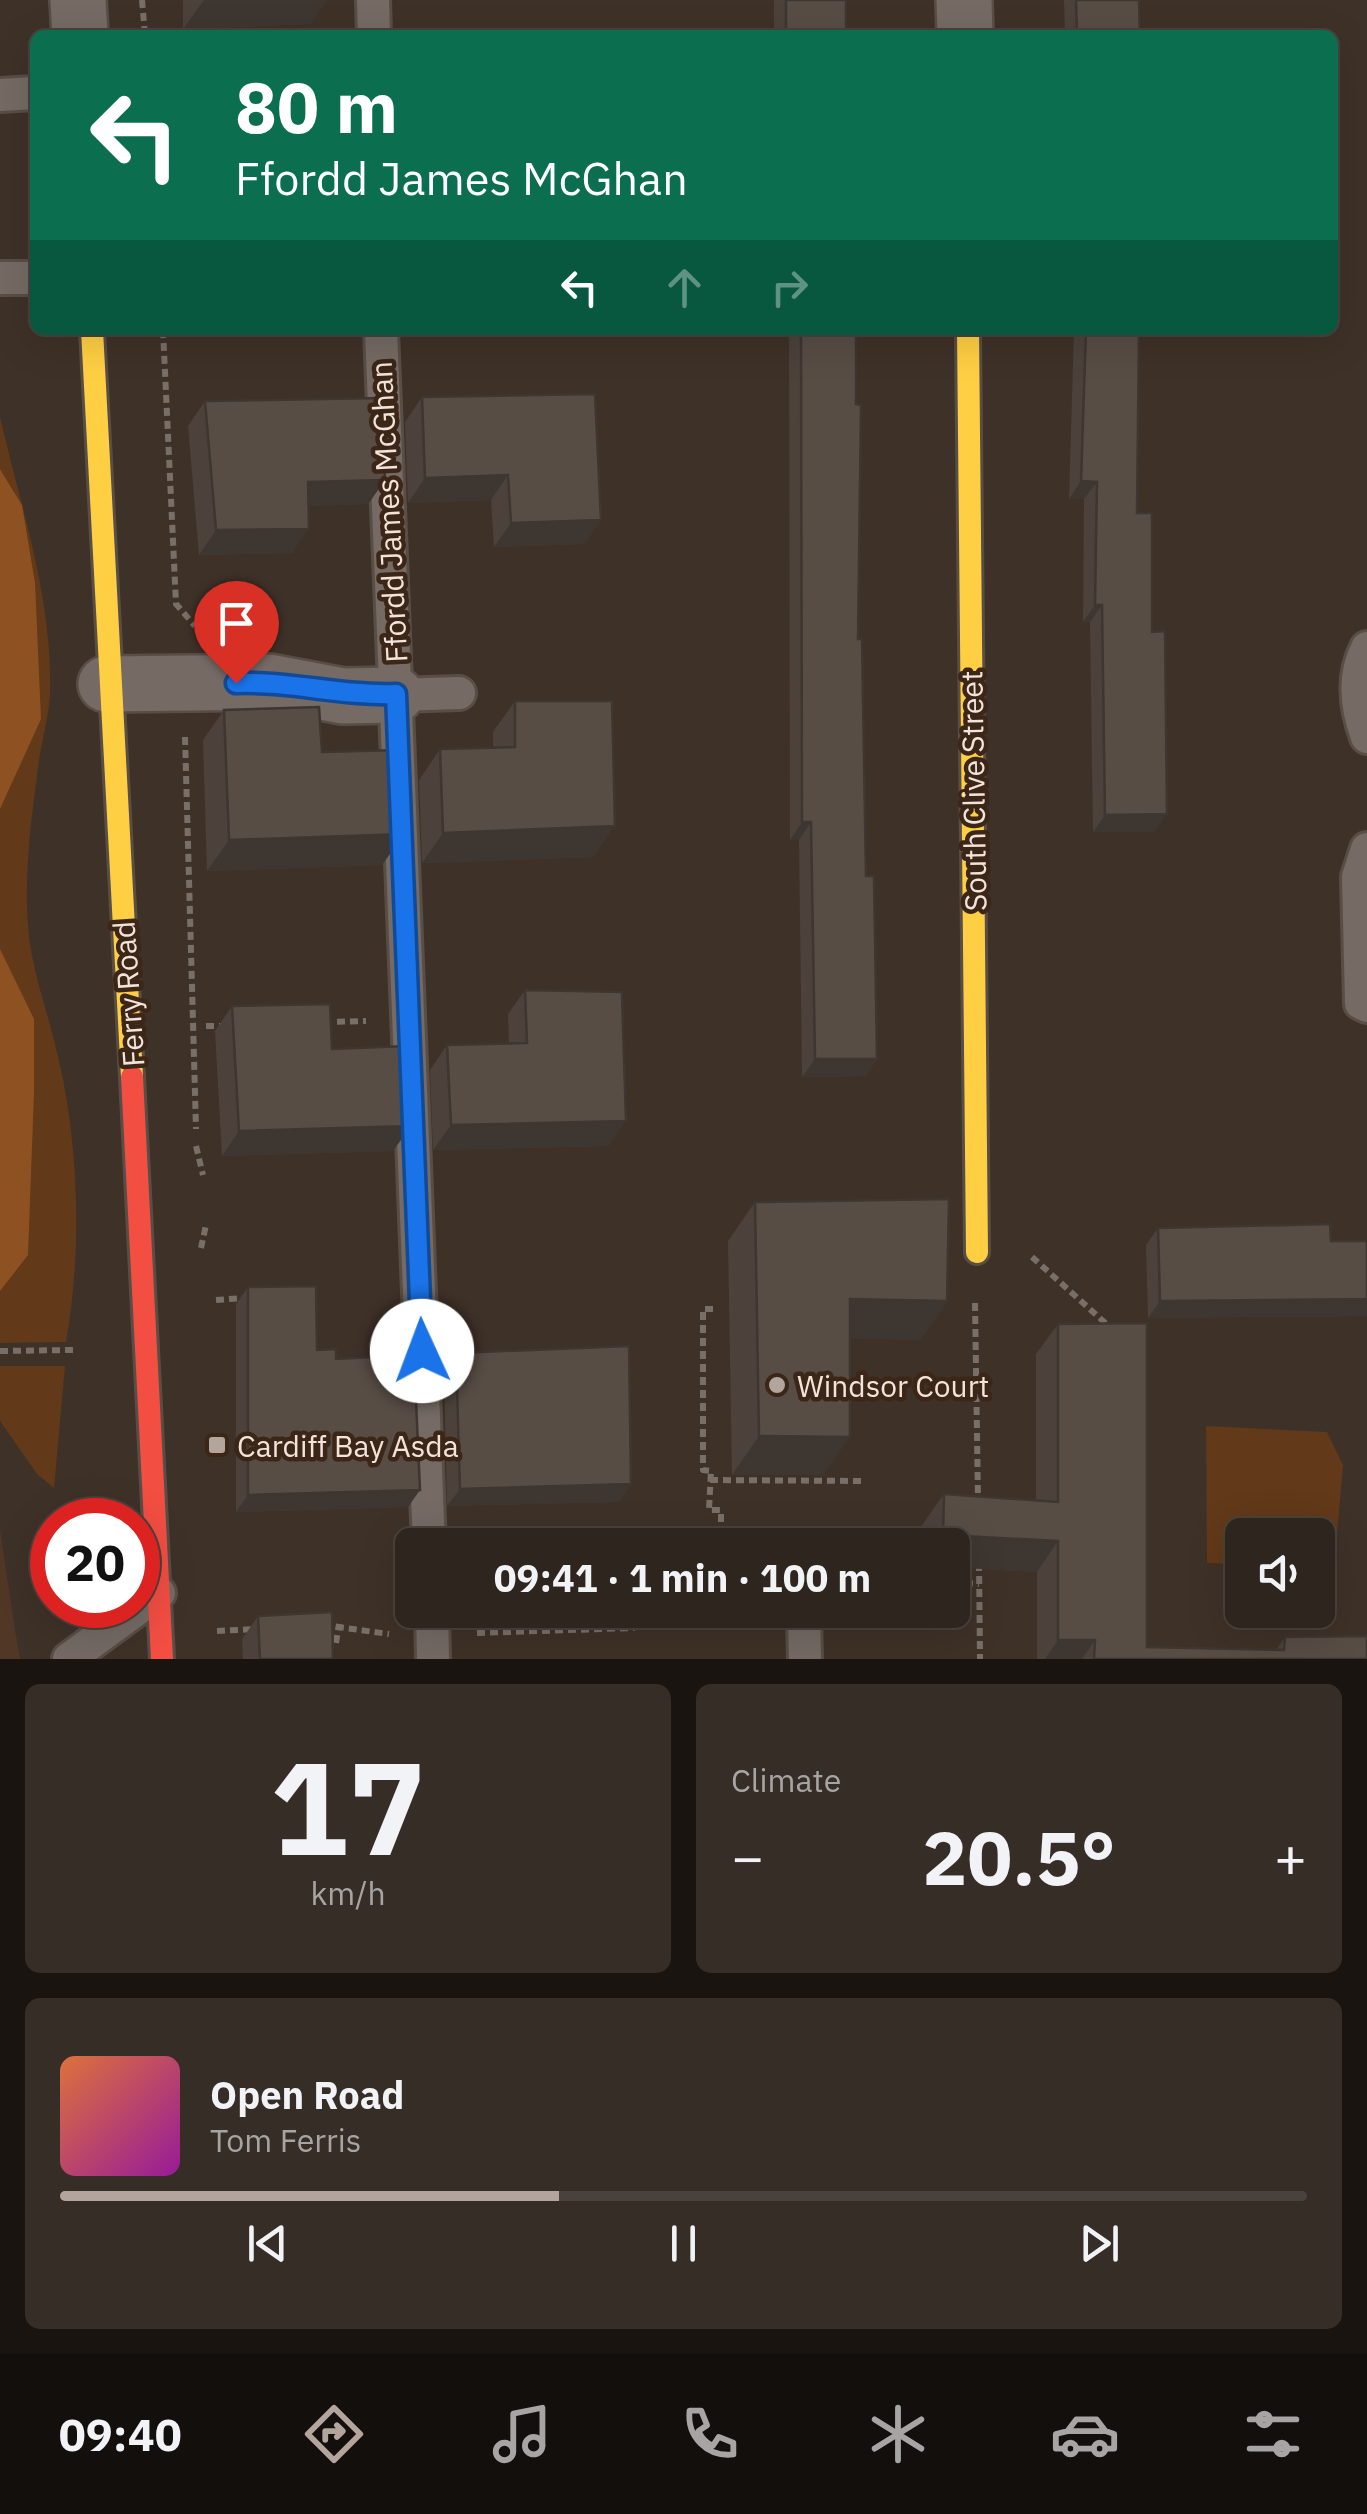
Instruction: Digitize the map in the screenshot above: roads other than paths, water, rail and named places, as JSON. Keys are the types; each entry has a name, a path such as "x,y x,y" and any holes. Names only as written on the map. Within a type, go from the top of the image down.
{"street":[{"path":"78,0 80,30"},
{"path":"964,0 964,30"},
{"name":"Ferry Road","path":"92,335 106,684 140,1159 156,1498"},
{"name":"South Clive Street","path":"968,335 977,1252"},
{"name":"Ffordd James McGhan","path":"106,684 269,682 343,696 396,694"},
{"name":"Ferry Road","path":"160,1594 162,1659"}],"lane":[{"path":"372,0 374,30"},
{"path":"0,94 30,93"},
{"path":"0,278 30,278"},
{"name":"Ffordd James McGhan","path":"380,335 428,1528"},
{"path":"1367,648 1358,665 1357,710 1367,737"},
{"name":"Ffordd James McGhan","path":"396,694 458,693"},
{"path":"1367,848 1358,877 1361,1003 1367,1006"},
{"path":"69,1659 112,1628"},
{"path":"432,1628 433,1659"},
{"path":"804,1628 806,1659"}],"place":[{"name":"Windsor Court","path":"777,1385"},
{"name":"Cardiff Bay Asda","path":"217,1445"}]}
